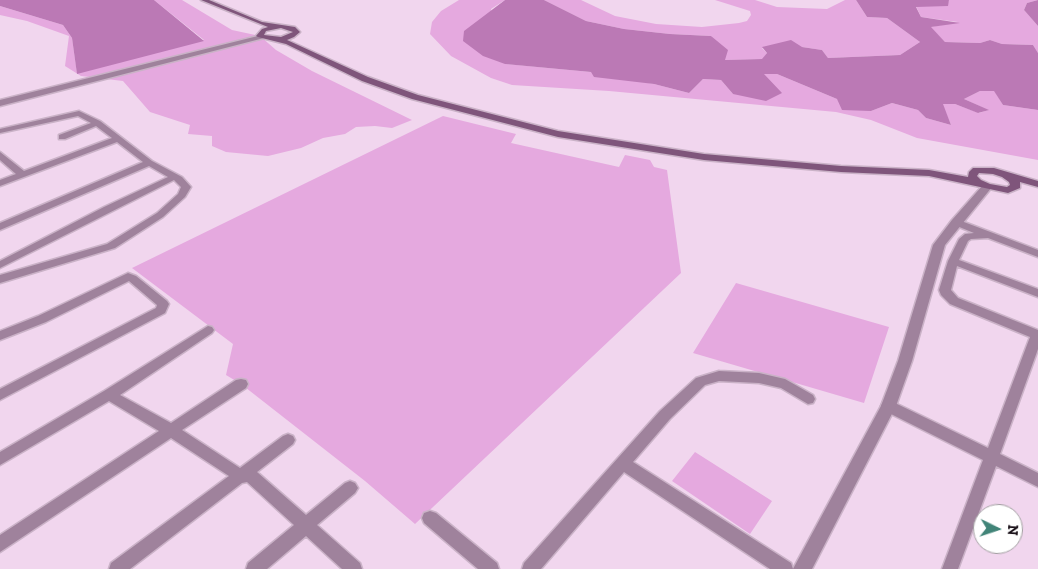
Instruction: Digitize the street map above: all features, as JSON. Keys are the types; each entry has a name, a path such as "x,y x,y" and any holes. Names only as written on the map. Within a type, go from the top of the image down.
{"main road":[{"path":"193,0 251,24 261,35 288,42 365,79 415,97 558,134 704,157 956,176 979,180 1003,190 1014,188 1038,192"},
{"path":"204,0 260,23 276,27 293,28 297,30 295,34 297,40 304,45 373,77 481,111 561,129 640,143 979,180"},
{"path":"261,35 276,27"},
{"path":"275,39 295,34"},
{"path":"979,180 987,170 1038,184"},
{"path":"1006,175 1014,180 1016,186 1014,188"}],"street":[{"path":"0,103 261,35"},
{"path":"0,131 79,113 97,123 149,163 174,177 186,187 174,204 112,246 0,279"},
{"path":"62,137 97,123"},
{"path":"0,183 118,138"},
{"path":"1,157 23,174"},
{"path":"0,227 149,163"},
{"path":"0,265 107,209 174,177"},
{"path":"809,567 888,406 905,361 935,255 942,240 956,222 979,180"},
{"path":"956,222 1038,254"},
{"path":"950,569 990,457 1038,335 954,301 945,290 953,262 964,239 969,236 988,235"},
{"path":"953,262 1038,293"},
{"path":"0,336 42,319 128,277 132,278 163,304 161,310 0,395"},
{"path":"0,459 109,395 208,330"},
{"path":"530,569 665,415 700,381 719,376 759,378 785,384 808,399"},
{"path":"0,544 241,384"},
{"path":"109,395 245,475 307,524 354,569"},
{"path":"888,406 1038,480"},
{"path":"117,569 245,475 288,440"},
{"path":"622,463 785,569"},
{"path":"254,569 350,488"},
{"path":"430,518 491,569"}],"shaded area":[{"path":"0,0 154,0 204,41 77,74 72,38 63,25 0,6"},
{"path":"154,0 182,0 232,30 260,36 276,50 312,71 412,120 392,128 375,126 356,127 345,134 323,138 301,148 268,156 226,152 212,146 212,136 188,134 190,125 150,112 123,81 81,76 65,66 69,36 27,21 0,15 0,6 63,25 72,38 77,73 204,40"},
{"path":"459,0 505,0 491,9 506,64 591,72 689,93 703,79 721,80 733,94 764,73 777,74 871,111 892,103 918,110 926,118 951,125 942,104 955,104 979,113 988,110 964,99 980,91 994,90 1003,105 1038,110 1038,160 917,138 871,120 836,112 609,91 512,85 491,78 451,56 430,34 432,22 441,11"},
{"path":"505,0 544,0 586,21 624,29 711,36 728,50 725,60 762,59 767,53 762,47 791,40 802,47 822,50 828,58 900,55 920,42 887,18 867,17 856,0 949,0 948,6 916,7 921,17 960,23 931,27 945,42 980,43 990,40 1002,44 1033,45 1038,53 1038,110 1003,105 994,91 980,91 964,99 989,110 978,113 955,104 943,104 951,125 926,118 918,110 892,103 871,111 842,110 837,99 777,74 764,74 782,93 766,101 733,94 721,80 703,79 689,93 654,84 594,77 591,72 505,64 483,56 463,41 464,31"},
{"path":"544,0 581,0 615,16 656,24 702,27 739,23 747,21 751,15 750,11 715,0 755,0 777,7 827,9 845,0 856,0 867,17 887,18 920,42 900,55 828,58 822,50 802,47 762,48 767,53 763,59 724,60 711,36 624,29 586,21"},
{"path":"949,0 1038,0 1027,3 1024,10 1038,26 1038,53 1033,45 1002,44 990,40 980,43 945,42 930,27 958,22 921,17 916,6 947,6"},
{"path":"1038,0 1038,26 1024,10 1027,3"},
{"path":"443,116 516,134 511,143 619,167 625,155 650,160 654,167 667,170 681,273 415,524 365,481 241,384 226,375 233,344 132,268"},
{"path":"736,283 889,327 864,403 693,353"},
{"path":"695,452 772,501 750,534 672,481"}]}
